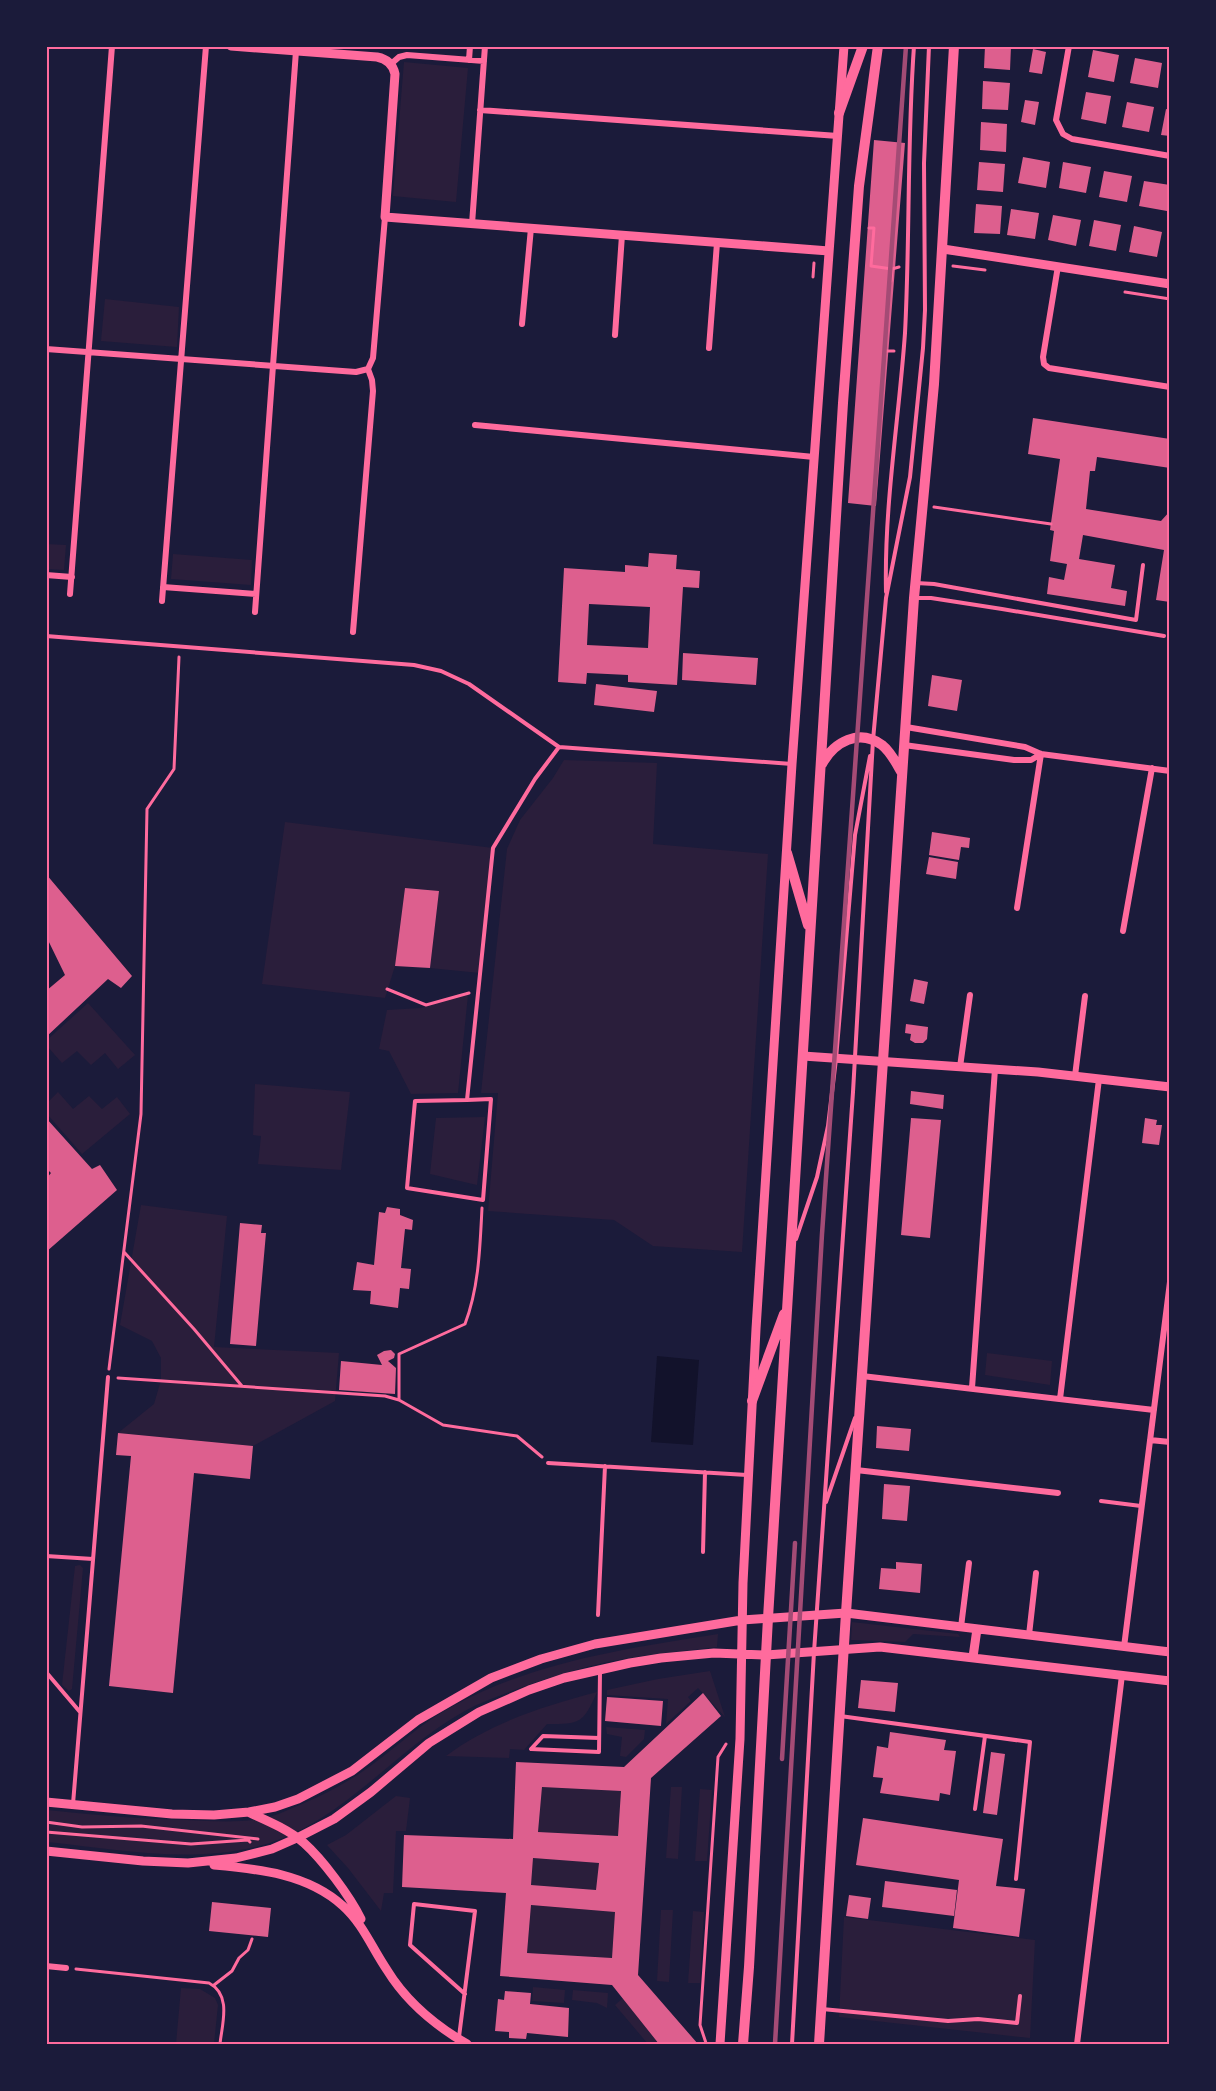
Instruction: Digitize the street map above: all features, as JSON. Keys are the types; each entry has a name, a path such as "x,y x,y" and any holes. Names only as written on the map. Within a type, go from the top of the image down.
{"main road":[{"path":"839,113 863,46"},
{"path":"742,2044 749,1967 820,767 857,207 878,46"},
{"path":"819,2044 843,1650 914,598 931,434 954,46"},
{"path":"820,767 829,753 843,741 851,738 873,740 882,745 890,753 902,774"},
{"path":"787,853 811,934"},
{"path":"752,1401 788,1302"}],"street":[{"path":"70,594 112,46"},
{"path":"162,601 206,46"},
{"path":"231,46 296,51 345,51 382,58 394,68 373,358 368,369 373,391 353,632"},
{"path":"469,60 470,46"},
{"path":"472,224 485,46"},
{"path":"720,2044 740,1739 742,1620 752,1401 792,764 844,46"},
{"path":"1069,46 1057,115 1059,130 1072,139 1170,156"},
{"path":"255,612 296,51"},
{"path":"391,64 399,57 407,55 484,61"},
{"path":"480,110 838,136"},
{"path":"384,217 830,251"},
{"path":"522,324 531,228"},
{"path":"615,335 622,235"},
{"path":"709,348 717,243"},
{"path":"943,249 1170,284"},
{"path":"1058,266 1043,357 1044,364 1049,368 1170,387"},
{"path":"46,349 360,372 368,369"},
{"path":"475,425 814,457"},
{"path":"46,575 72,577"},
{"path":"163,587 256,594"},
{"path":"906,727 1015,745 1041,754 1170,771"},
{"path":"904,745 1014,760 1031,760 1041,754"},
{"path":"1017,908 1041,754"},
{"path":"1123,931 1152,768"},
{"path":"960,1067 970,995"},
{"path":"1075,1076 1085,996"},
{"path":"803,1056 995,1069 1170,1087"},
{"path":"972,1388 995,1069"},
{"path":"1060,1399 1099,1078"},
{"path":"1124,1647 1170,1282"},
{"path":"862,1376 1154,1410"},
{"path":"1150,1440 1170,1442"},
{"path":"856,1470 1058,1493"},
{"path":"961,1627 969,1563"},
{"path":"1029,1635 1036,1573"},
{"path":"46,1802 172,1814 214,1815 275,1807 298,1799 352,1771 418,1720 491,1678 541,1659 587,1646 742,1620 846,1613 1170,1652"},
{"path":"974,1657 977,1629"},
{"path":"188,1863 227,1860 258,1854 297,1839 353,1806 413,1755 462,1721 529,1690 600,1669 630,1663 714,1653 766,1655 890,1648 1170,1681"},
{"path":"1082,2044 1077,2044 1122,1675"},
{"path":"249,1812 304,1843 346,1893 368,1938"},
{"path":"46,1851 259,1869 311,1886 342,1904 352,1914 383,1965 402,1990 428,2017 463,2042"},
{"path":"46,1966 66,1968"}],"lane":[{"path":"792,2044 816,1616 855,1060 873,740 886,598 887,537 904,349 909,139 914,46"},
{"path":"886,598 910,477 923,348 924,163 929,46"},
{"path":"916,583 934,584 1136,620 1143,565"},
{"path":"914,598 931,598 1164,636"},
{"path":"46,636 414,665 441,671 470,684 559,747 792,764"},
{"path":"792,1250 810,1198 828,1126 855,835 873,740"},
{"path":"467,1100 493,848 535,778 559,747"},
{"path":"467,1100 491,1100 483,1200 407,1188 415,1101 467,1100"},
{"path":"73,1804 108,1377"},
{"path":"823,1508 860,1402"},
{"path":"548,1463 748,1475"},
{"path":"598,1615 605,1466"},
{"path":"703,1552 705,1472"},
{"path":"1101,1501 1142,1506"},
{"path":"46,1556 93,1558"},
{"path":"599,1738 543,1736 531,1749 599,1752 600,1669"},
{"path":"46,1672 80,1712"},
{"path":"839,1716 1030,1743 1016,1879"},
{"path":"975,1809 985,1736"},
{"path":"463,2042 465,1994 475,1911 414,1904 410,1945 465,1994"},
{"path":"821,2009 948,2021 978,2019 1017,2023 1020,1996"}],"path":[{"path":"942,264 987,270"},
{"path":"880,268 892,269 907,265"},
{"path":"891,281 892,269"},
{"path":"1124,291 1170,299"},
{"path":"924,506 1051,524"},
{"path":"179,646 174,769 147,809 141,1114 108,1377 385,1396 399,1400 442,1425 517,1436 548,1463"},
{"path":"387,989 426,1005 480,990"},
{"path":"399,1400 399,1354 465,1324 471,1307 479,1262 483,1200"},
{"path":"124,1252 243,1387"},
{"path":"46,1822 82,1827 141,1826 262,1839"},
{"path":"46,1832 191,1844 248,1840 258,1854"},
{"path":"214,1985 232,1971 239,1958 248,1950 252,1940"},
{"path":"74,1969 204,1982 214,1985 222,1994 224,2001 220,2044"}],"shaded area":[{"path":"404,62 468,68 456,202 393,196"},
{"path":"105,299 179,307 177,347 101,341"},
{"path":"46,544 66,545 64,570 47,569"},
{"path":"173,554 252,560 251,585 171,579"},
{"path":"564,760 657,763 653,844 768,854 742,1252 653,1246 614,1220 488,1211 498,1093 481,1093 507,849 520,820"},
{"path":"285,822 493,848 480,973 430,968 439,891 405,888 395,966 385,998 262,984"},
{"path":"468,995 458,1093 411,1094 389,1051 379,1049 387,1010 421,1008"},
{"path":"88,1003 135,1055 118,1069 105,1053 91,1065 77,1051 62,1063 47,1046 47,1040"},
{"path":"255,1084 350,1092 341,1170 258,1164 261,1136 253,1135"},
{"path":"58,1092 73,1109 89,1096 102,1109 117,1097 130,1114 82,1154 47,1114 47,1103"},
{"path":"485,1117 477,1185 430,1174 436,1118"},
{"path":"141,1205 227,1216 214,1347 339,1353 335,1401 253,1446 118,1433 154,1404 161,1380 161,1358 152,1341 120,1325"},
{"path":"987,1353 1052,1361 1050,1385 985,1375"},
{"path":"657,1356 699,1360 693,1445 651,1442"},
{"path":"80,1565 83,1568 72,1689 69,1691 62,1685 75,1566"},
{"path":"852,1622 958,1634 960,1637 913,1634 905,1642 851,1640"},
{"path":"718,1634 717,1647 646,1655 591,1666 561,1674 476,1705 437,1728 365,1786 315,1822 288,1836 259,1846 206,1854 180,1854 126,1851 47,1842 47,1810 134,1818 214,1821 241,1821 270,1817 345,1783 431,1719 485,1691 549,1667 649,1645"},
{"path":"710,1671 725,1717 698,1688 688,1697 691,1701 666,1724 668,1699 607,1695 607,1690"},
{"path":"597,1692 588,1710 579,1720 567,1724 547,1724 524,1750 510,1749 509,1758 446,1756 499,1725 557,1703"},
{"path":"606,1727 645,1730 644,1739 626,1757 620,1756 622,1737 607,1734"},
{"path":"542,1787 621,1791 618,1836 538,1832"},
{"path":"671,1787 682,1787 678,1859 666,1858"},
{"path":"700,1789 712,1790 707,1861 695,1861"},
{"path":"396,1796 410,1798 406,1831 396,1831 393,1893 384,1893 381,1911 327,1845 346,1835"},
{"path":"533,1858 599,1863 596,1890 531,1885"},
{"path":"531,1905 615,1912 612,1958 527,1953"},
{"path":"661,1910 673,1910 669,1982 657,1981"},
{"path":"693,1911 704,1912 700,1983 688,1983"},
{"path":"844,1917 1035,1940 1030,2038 839,2017"},
{"path":"533,1987 565,1990 564,2003 532,2001"},
{"path":"181,1988 200,1989 215,1998 218,2005 214,2044 176,2044"},
{"path":"573,1990 608,1993 607,2008 597,2003 572,2000"},
{"path":"623,1998 659,2044 648,2044 615,2005"}],"building":[{"path":"985,46 1011,46 1010,70 984,68"},
{"path":"1033,49 1046,52 1042,74 1029,72"},
{"path":"1093,50 1119,55 1114,82 1088,77"},
{"path":"1135,58 1162,63 1158,88 1130,83"},
{"path":"983,81 1010,83 1008,110 982,109"},
{"path":"1086,92 1111,96 1106,124 1081,119"},
{"path":"1025,100 1039,102 1035,125 1021,122"},
{"path":"1127,102 1154,107 1149,132 1122,127"},
{"path":"1166,109 1170,110 1170,136 1161,135"},
{"path":"981,122 1007,124 1006,152 980,150"},
{"path":"874,140 905,143 876,506 848,503"},
{"path":"1023,157 1050,162 1046,188 1018,183"},
{"path":"979,162 1005,164 1003,192 977,190"},
{"path":"1063,162 1091,167 1086,193 1059,188"},
{"path":"1104,171 1132,176 1127,202 1099,197"},
{"path":"1144,181 1170,185 1167,211 1139,206"},
{"path":"976,204 1002,206 1000,234 974,233"},
{"path":"1011,209 1039,213 1035,239 1007,235"},
{"path":"1053,215 1081,220 1076,246 1048,240"},
{"path":"1094,220 1121,225 1116,251 1089,246"},
{"path":"1134,226 1162,232 1157,257 1129,252"},
{"path":"1033,418 1170,439 1170,468 1097,457 1095,471 1090,471 1086,509 1161,521 1170,511 1170,602 1156,600 1164,550 1083,535 1079,559 1115,565 1111,588 1127,591 1125,606 1047,594 1049,577 1064,580 1067,564 1050,561 1054,531 1050,530 1060,459 1028,454"},
{"path":"649,553 677,555 676,569 700,571 699,588 683,587 677,685 628,682 628,675 587,673 586,684 558,682 564,568 625,572 625,565 648,567","holes":["589,604 650,607 648,648 587,645"]},
{"path":"683,653 758,658 756,685 682,680"},
{"path":"932,675 962,680 957,711 928,706"},
{"path":"596,684 657,691 654,712 594,705"},
{"path":"932,832 970,838 969,848 961,847 959,860 929,855"},
{"path":"929,857 958,862 956,879 926,874"},
{"path":"46,874 132,976 121,988 108,979 46,1037 46,991 65,975 46,936"},
{"path":"405,888 439,891 430,968 395,966"},
{"path":"914,979 928,982 924,1004 910,1001"},
{"path":"906,1024 928,1027 927,1039 923,1043 910,1040 911,1034 905,1033"},
{"path":"911,1091 944,1095 943,1109 910,1104"},
{"path":"46,1118 92,1169 100,1165 117,1190 46,1252 46,1179 51,1173 46,1168"},
{"path":"911,1118 941,1120 930,1238 901,1235"},
{"path":"1145,1118 1157,1120 1156,1125 1162,1125 1159,1145 1142,1143"},
{"path":"387,1207 400,1209 400,1215 413,1220 412,1230 405,1229 401,1268 411,1269 409,1289 400,1288 398,1308 370,1304 371,1291 353,1290 357,1262 374,1265 379,1212 385,1213"},
{"path":"240,1223 262,1225 261,1233 266,1233 256,1346 230,1344"},
{"path":"391,1350 395,1354 394,1358 388,1361 396,1368 395,1394 339,1390 341,1361 382,1365 377,1355"},
{"path":"877,1426 911,1429 909,1451 876,1448"},
{"path":"118,1433 253,1446 250,1479 194,1473 173,1693 109,1686 131,1456 116,1455"},
{"path":"884,1484 910,1486 907,1521 882,1519"},
{"path":"896,1562 922,1564 920,1593 879,1589 881,1568 896,1569"},
{"path":"861,1680 898,1683 895,1712 858,1708"},
{"path":"703,1693 721,1716 651,1778 638,1975 698,2044 659,2044 612,1985 500,1976 506,1893 402,1887 404,1835 513,1839 516,1762 624,1767","holes":["542,1787 621,1791 618,1836 538,1832","533,1858 599,1863 596,1890 531,1885","531,1905 615,1912 612,1958 527,1953"]},
{"path":"607,1697 663,1701 661,1726 605,1721"},
{"path":"890,1732 946,1740 944,1750 956,1751 950,1795 940,1793 939,1801 880,1793 883,1778 873,1777 877,1746 888,1748"},
{"path":"991,1752 1005,1754 997,1815 983,1813"},
{"path":"863,1818 1003,1839 996,1886 1025,1889 1019,1937 953,1928 959,1880 856,1865"},
{"path":"885,1881 957,1890 954,1916 882,1907"},
{"path":"849,1895 871,1898 868,1919 846,1916"},
{"path":"212,1902 271,1908 268,1937 209,1931"},
{"path":"505,1991 531,1993 530,2004 569,2008 568,2037 527,2033 526,2039 509,2038 509,2032 495,2031 498,1999 504,2000"}],"railway":[{"path":"775,2044 822,1234 906,46"},
{"path":"782,1759 795,1543"}]}
